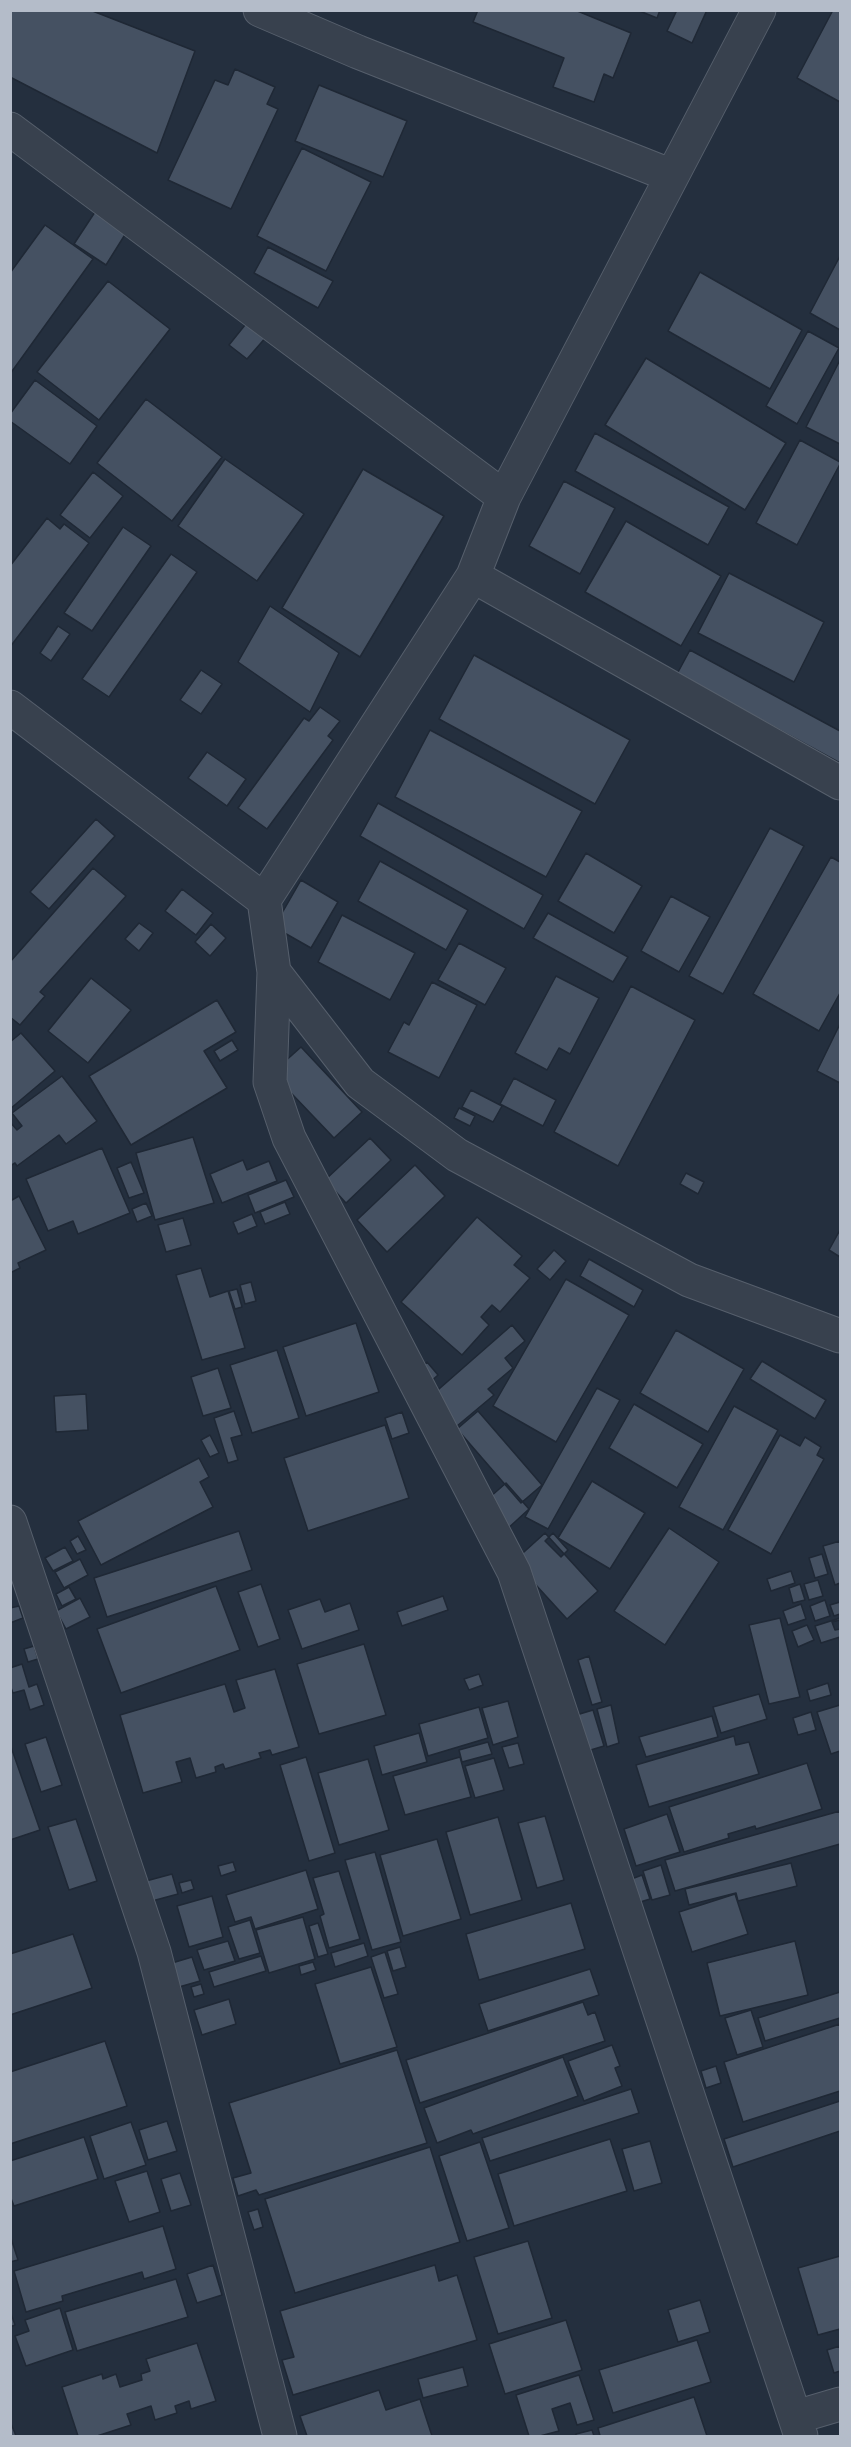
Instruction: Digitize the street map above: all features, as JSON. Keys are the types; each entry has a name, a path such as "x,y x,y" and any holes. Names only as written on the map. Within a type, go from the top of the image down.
{"street":[{"path":"260,10 358,52 672,176"},
{"path":"759,10 504,497 473,576 264,900 274,972 270,1082 289,1138 514,1572 798,2427 840,2404"},
{"path":"10,129 504,497"},
{"path":"473,576 840,783"},
{"path":"10,707 264,900"},
{"path":"274,972 360,1083 457,1155 689,1280 840,1336"},
{"path":"10,1522 154,1952 280,2436"}],"building":[{"path":"10,10 90,10 195,51 157,153 10,77"},
{"path":"478,10 575,10 631,33 613,78 604,74 594,102 553,87 564,58 473,22"},
{"path":"637,10 660,10 657,18"},
{"path":"677,10 707,10 692,43 667,31"},
{"path":"833,10 840,10 840,102 797,78"},
{"path":"235,69 275,87 267,104 278,109 231,209 168,180 215,80 228,85"},
{"path":"319,85 407,121 383,177 295,141"},
{"path":"302,148 371,182 326,271 257,236"},
{"path":"95,212 126,233 106,265 74,244"},
{"path":"45,225 93,259 10,374 10,273"},
{"path":"268,247 333,281 318,308 254,273"},
{"path":"840,256 840,330 810,313"},
{"path":"700,272 802,330 770,389 668,331"},
{"path":"108,281 170,329 99,420 37,372"},
{"path":"249,320 267,336 247,359 229,345"},
{"path":"808,331 839,348 797,424 766,406"},
{"path":"646,358 786,443 745,510 605,425"},
{"path":"840,360 840,444 806,427"},
{"path":"35,380 97,426 70,464 10,421 10,414"},
{"path":"146,399 222,457 172,521 97,463"},
{"path":"595,433 729,507 708,545 575,471"},
{"path":"800,440 840,464 797,545 756,523"},
{"path":"225,459 304,514 257,581 178,526"},
{"path":"363,469 444,516 360,657 282,608"},
{"path":"93,472 123,496 90,538 60,515"},
{"path":"564,481 615,508 580,574 529,546"},
{"path":"47,518 60,529 64,524 89,543 10,647 10,566"},
{"path":"626,521 721,576 681,646 585,592"},
{"path":"123,527 151,546 92,631 64,613"},
{"path":"171,554 197,572 109,697 82,679"},
{"path":"729,573 824,622 794,682 698,633"},
{"path":"270,606 339,653 310,712 238,662"},
{"path":"58,626 70,634 51,661 40,653"},
{"path":"690,650 840,731 840,763 677,674"},
{"path":"474,655 630,740 595,804 439,719"},
{"path":"201,670 222,684 201,714 180,700"},
{"path":"320,707 340,721 328,736 333,740 267,829 238,808 304,718 309,721"},
{"path":"430,730 582,811 546,877 395,797"},
{"path":"207,752 246,779 227,806 188,778"},
{"path":"378,803 543,895 524,929 360,836"},
{"path":"96,819 115,836 49,909 30,892"},
{"path":"770,828 804,846 723,994 689,976"},
{"path":"586,853 642,886 614,933 558,901"},
{"path":"831,857 840,862 840,993 819,1031 753,994"},
{"path":"380,861 468,910 446,950 358,901"},
{"path":"93,868 126,896 40,992 45,996 20,1025 10,1017 10,962"},
{"path":"301,880 338,902 311,948 274,927"},
{"path":"182,889 213,913 196,935 165,911"},
{"path":"671,896 710,917 679,972 641,951"},
{"path":"548,913 628,957 613,982 533,938"},
{"path":"342,915 415,953 390,1000 318,962"},
{"path":"139,923 153,933 139,951 125,939"},
{"path":"211,924 226,938 210,956 195,942"},
{"path":"459,943 506,968 485,1005 438,980"},
{"path":"556,976 599,998 570,1054 559,1048 547,1070 515,1053"},
{"path":"91,978 131,1010 88,1063 48,1031"},
{"path":"432,982 477,1005 439,1078 388,1052 404,1022 409,1025"},
{"path":"631,986 695,1020 618,1166 554,1132"},
{"path":"217,1000 236,1032 204,1051 227,1088 131,1145 89,1076"},
{"path":"840,1024 840,1083 817,1071"},
{"path":"21,1033 55,1071 10,1109 10,1042"},
{"path":"232,1040 238,1050 220,1061 214,1051"},
{"path":"301,1047 362,1112 334,1138 272,1073"},
{"path":"62,1076 97,1121 66,1144 59,1135 17,1166 15,1163 10,1166 10,1122 17,1130 22,1126 12,1113"},
{"path":"514,1078 556,1100 543,1126 500,1104"},
{"path":"471,1090 502,1106 493,1122 462,1107"},
{"path":"459,1108 475,1116 470,1126 454,1118"},
{"path":"193,1137 214,1203 155,1220 136,1153"},
{"path":"370,1138 391,1160 346,1203 325,1180"},
{"path":"102,1148 130,1213 78,1234 73,1221 48,1231 26,1179"},
{"path":"243,1160 247,1170 269,1161 277,1181 222,1203 210,1174"},
{"path":"131,1162 144,1193 129,1198 117,1168"},
{"path":"415,1165 445,1196 387,1252 357,1220"},
{"path":"686,1173 704,1182 698,1194 680,1184"},
{"path":"286,1180 294,1197 255,1213 248,1195"},
{"path":"19,1196 46,1250 18,1263 20,1268 10,1273 10,1198 12,1200"},
{"path":"285,1202 290,1214 265,1224 260,1212"},
{"path":"146,1203 152,1216 137,1222 132,1209"},
{"path":"252,1214 257,1226 238,1234 233,1222"},
{"path":"477,1217 522,1256 514,1265 530,1278 500,1312 492,1305 481,1317 489,1325 462,1355 401,1302"},
{"path":"183,1218 191,1245 166,1252 158,1225"},
{"path":"840,1230 840,1257 829,1250"},
{"path":"554,1250 566,1261 550,1280 537,1269"},
{"path":"589,1259 643,1290 634,1307 580,1276"},
{"path":"201,1268 210,1297 228,1291 245,1348 202,1360 176,1275"},
{"path":"566,1279 629,1315 556,1442 493,1406"},
{"path":"251,1282 256,1301 245,1304 240,1285"},
{"path":"237,1289 242,1307 235,1309 229,1291"},
{"path":"356,1323 379,1392 306,1416 283,1347"},
{"path":"512,1325 525,1341 505,1358 513,1368 488,1389 494,1395 457,1426 431,1396"},
{"path":"676,1330 744,1369 708,1432 640,1393"},
{"path":"277,1350 299,1418 252,1433 230,1365"},
{"path":"762,1361 826,1400 815,1419 750,1379"},
{"path":"427,1362 438,1375 428,1384 417,1371"},
{"path":"218,1368 231,1408 203,1416 191,1377"},
{"path":"597,1388 620,1400 548,1529 525,1517"},
{"path":"86,1394 88,1430 56,1432 54,1396"},
{"path":"634,1404 703,1444 677,1488 609,1448"},
{"path":"734,1406 778,1430 723,1530 679,1507"},
{"path":"234,1411 242,1435 231,1438 238,1460 228,1463 214,1418"},
{"path":"478,1411 542,1485 521,1503 457,1429"},
{"path":"402,1412 409,1433 392,1439 385,1418"},
{"path":"385,1425 409,1498 308,1531 284,1458"},
{"path":"210,1435 219,1453 210,1457 201,1440"},
{"path":"780,1435 800,1446 805,1437 821,1447 817,1455 824,1459 771,1554 728,1530"},
{"path":"199,1458 209,1477 200,1482 213,1507 101,1565 78,1521"},
{"path":"592,1481 645,1513 610,1569 558,1538"},
{"path":"506,1483 529,1509 505,1531 481,1505"},
{"path":"669,1528 719,1562 665,1645 614,1611"},
{"path":"239,1531 252,1570 107,1617 94,1578"},
{"path":"545,1533 598,1591 567,1619 514,1561"},
{"path":"553,1533 568,1550 561,1557 545,1541"},
{"path":"78,1536 86,1550 77,1554 70,1541"},
{"path":"840,1541 840,1583 835,1585 823,1546"},
{"path":"65,1547 73,1561 53,1571 45,1558"},
{"path":"822,1554 828,1574 815,1578 809,1558"},
{"path":"80,1559 88,1575 64,1588 55,1572"},
{"path":"791,1571 795,1583 771,1591 767,1579"},
{"path":"818,1580 823,1596 809,1600 804,1584"},
{"path":"261,1584 280,1639 258,1647 238,1592"},
{"path":"800,1584 805,1600 793,1603 789,1588"},
{"path":"216,1586 240,1650 121,1693 97,1629"},
{"path":"69,1587 76,1599 62,1606 56,1594"},
{"path":"443,1596 448,1610 402,1626 397,1612"},
{"path":"80,1598 90,1617 66,1629 56,1611"},
{"path":"320,1599 325,1612 350,1603 359,1630 302,1649 288,1610"},
{"path":"825,1600 830,1616 815,1621 810,1606"},
{"path":"840,1602 840,1614 834,1616 830,1605"},
{"path":"801,1604 806,1619 788,1625 783,1611"},
{"path":"19,1606 23,1618 10,1623 10,1608"},
{"path":"780,1618 800,1697 769,1704 749,1625"},
{"path":"840,1618 832,1622 835,1630 840,1629 840,1637 821,1643 815,1626"},
{"path":"807,1625 814,1640 798,1647 792,1631"},
{"path":"364,1644 386,1715 319,1734 297,1664"},
{"path":"34,1646 38,1659 28,1662 24,1649"},
{"path":"589,1656 602,1702 592,1705 578,1660"},
{"path":"22,1664 29,1687 37,1684 44,1705 30,1710 24,1690 13,1693 10,1685 10,1668"},
{"path":"275,1669 299,1747 272,1755 270,1750 259,1753 261,1758 225,1769 223,1764 215,1767 216,1772 196,1778 190,1758 176,1762 182,1782 143,1793 120,1715 225,1684 234,1712 245,1708 236,1680"},
{"path":"479,1674 483,1685 469,1690 464,1679"},
{"path":"828,1683 831,1695 810,1701 807,1690"},
{"path":"759,1694 767,1719 721,1733 713,1707"},
{"path":"508,1701 518,1737 493,1745 482,1708"},
{"path":"611,1705 619,1743 607,1747 597,1709"},
{"path":"840,1705 840,1751 831,1754 817,1712"},
{"path":"479,1707 488,1738 428,1756 419,1724"},
{"path":"593,1710 604,1746 584,1752 573,1716"},
{"path":"811,1712 816,1730 798,1735 793,1718"},
{"path":"712,1716 718,1737 646,1757 639,1737"},
{"path":"419,1733 427,1762 382,1775 374,1746"},
{"path":"734,1736 736,1745 749,1742 759,1774 649,1807 636,1765"},
{"path":"46,1737 62,1785 41,1792 25,1744"},
{"path":"488,1742 492,1754 462,1762 459,1750"},
{"path":"518,1743 524,1764 509,1768 502,1747"},
{"path":"10,1744 40,1830 10,1840"},
{"path":"306,1757 335,1853 309,1861 280,1765"},
{"path":"460,1757 471,1797 405,1815 393,1776"},
{"path":"494,1758 504,1790 475,1798 465,1766"},
{"path":"368,1759 389,1830 339,1845 318,1773"},
{"path":"807,1763 822,1809 756,1829 755,1826 728,1834 729,1838 684,1852 669,1807"},
{"path":"840,1811 840,1844 675,1891 665,1860"},
{"path":"667,1814 680,1852 636,1866 624,1829"},
{"path":"545,1816 564,1880 537,1888 518,1823"},
{"path":"498,1817 522,1900 470,1915 446,1832"},
{"path":"76,1819 97,1881 69,1890 48,1827"},
{"path":"437,1839 461,1919 403,1936 380,1855"},
{"path":"375,1852 401,1942 372,1950 345,1860"},
{"path":"233,1862 236,1871 221,1876 218,1866"},
{"path":"791,1863 797,1886 738,1901 736,1893 689,1905 685,1889"},
{"path":"661,1865 670,1895 652,1900 643,1871"},
{"path":"306,1870 318,1909 255,1929 251,1917 235,1922 226,1895"},
{"path":"339,1871 360,1939 329,1948 320,1916 324,1914 313,1878"},
{"path":"172,1874 178,1894 152,1901 146,1881"},
{"path":"642,1875 650,1899 637,1903 629,1880"},
{"path":"191,1880 194,1889 182,1893 179,1883"},
{"path":"735,1894 748,1934 692,1952 679,1912"},
{"path":"212,1896 223,1937 189,1947 177,1906"},
{"path":"571,1903 585,1949 479,1980 466,1934"},
{"path":"303,1917 315,1959 269,1973 256,1930"},
{"path":"250,1920 260,1953 239,1959 228,1927"},
{"path":"318,1923 328,1954 318,1957 309,1926"},
{"path":"73,1934 92,1988 10,2015 10,1954"},
{"path":"228,1941 235,1961 204,1970 197,1950"},
{"path":"795,1941 808,1995 720,2016 707,1963"},
{"path":"364,1943 368,1956 335,1967 331,1953"},
{"path":"400,1947 406,1967 393,1971 387,1951"},
{"path":"385,1952 398,1994 384,1998 371,1957"},
{"path":"261,1956 266,1971 214,1987 209,1972"},
{"path":"192,1957 200,1981 179,1987 172,1963"},
{"path":"313,1962 316,1970 301,1975 299,1966"},
{"path":"371,1967 397,2047 340,2064 315,1984"},
{"path":"590,1969 599,1995 488,2031 479,2004"},
{"path":"201,1984 204,1994 194,1997 191,1987"},
{"path":"840,1992 840,2018 765,2041 758,2018"},
{"path":"229,1999 236,2024 202,2035 194,2010"},
{"path":"583,2002 588,2015 595,2012 605,2041 420,2103 406,2060"},
{"path":"751,2010 763,2047 737,2055 725,2018"},
{"path":"840,2024 840,2091 743,2122 724,2062"},
{"path":"105,2041 127,2106 10,2144 10,2072"},
{"path":"612,2045 620,2066 615,2068 622,2086 584,2101 568,2061"},
{"path":"397,2050 427,2143 259,2195 256,2190 238,2196 233,2178 251,2173 229,2103"},
{"path":"563,2057 578,2096 473,2134 471,2130 437,2143 424,2108"},
{"path":"716,2066 721,2083 706,2088 701,2071"},
{"path":"631,2089 639,2113 490,2161 482,2138"},
{"path":"840,2101 840,2131 733,2167 724,2139"},
{"path":"167,2121 177,2151 148,2160 139,2130"},
{"path":"131,2122 146,2165 104,2179 90,2136"},
{"path":"84,2137 98,2179 14,2206 10,2196 10,2161"},
{"path":"610,2139 627,2191 514,2226 498,2174"},
{"path":"650,2141 662,2183 634,2191 622,2149"},
{"path":"480,2142 509,2228 467,2241 439,2156"},
{"path":"430,2147 460,2242 295,2293 265,2199"},
{"path":"147,2171 160,2212 129,2222 115,2181"},
{"path":"180,2173 191,2205 171,2211 161,2179"},
{"path":"258,2209 263,2227 254,2230 248,2212"},
{"path":"163,2226 176,2269 144,2279 142,2272 62,2296 63,2301 26,2312 14,2271"},
{"path":"10,2235 18,2260 10,2262"},
{"path":"528,2241 552,2318 498,2334 474,2257"},
{"path":"840,2256 840,2329 818,2335 798,2268"},
{"path":"213,2265 222,2295 197,2303 187,2274"},
{"path":"435,2265 439,2281 457,2275 477,2340 293,2395 282,2360 294,2357 280,2311"},
{"path":"176,2279 188,2317 77,2351 65,2312"},
{"path":"700,2300 710,2332 678,2342 668,2310"},
{"path":"60,2308 73,2350 26,2366 15,2336 29,2331 25,2320"},
{"path":"10,2311 15,2325 10,2327"},
{"path":"566,2320 582,2370 505,2394 489,2344"},
{"path":"697,2340 711,2382 613,2413 599,2370"},
{"path":"197,2343 216,2401 191,2409 189,2401 175,2406 177,2413 155,2420 151,2406 127,2414 131,2425 97,2436 78,2436 62,2387 102,2374 103,2379 116,2374 120,2387 142,2380 141,2374 150,2371 146,2359"},
{"path":"840,2346 840,2371 834,2373 827,2350"},
{"path":"463,2367 468,2386 423,2398 418,2379"},
{"path":"579,2375 594,2420 577,2425 570,2403 552,2409 559,2431 540,2436 529,2436 516,2395"},
{"path":"379,2390 386,2410 420,2399 432,2436 307,2436 300,2416"},
{"path":"694,2397 707,2436 600,2436 598,2428"},
{"path":"10,2421 16,2436 10,2436"},
{"path":"592,2430 594,2436 576,2436 576,2434"}]}
